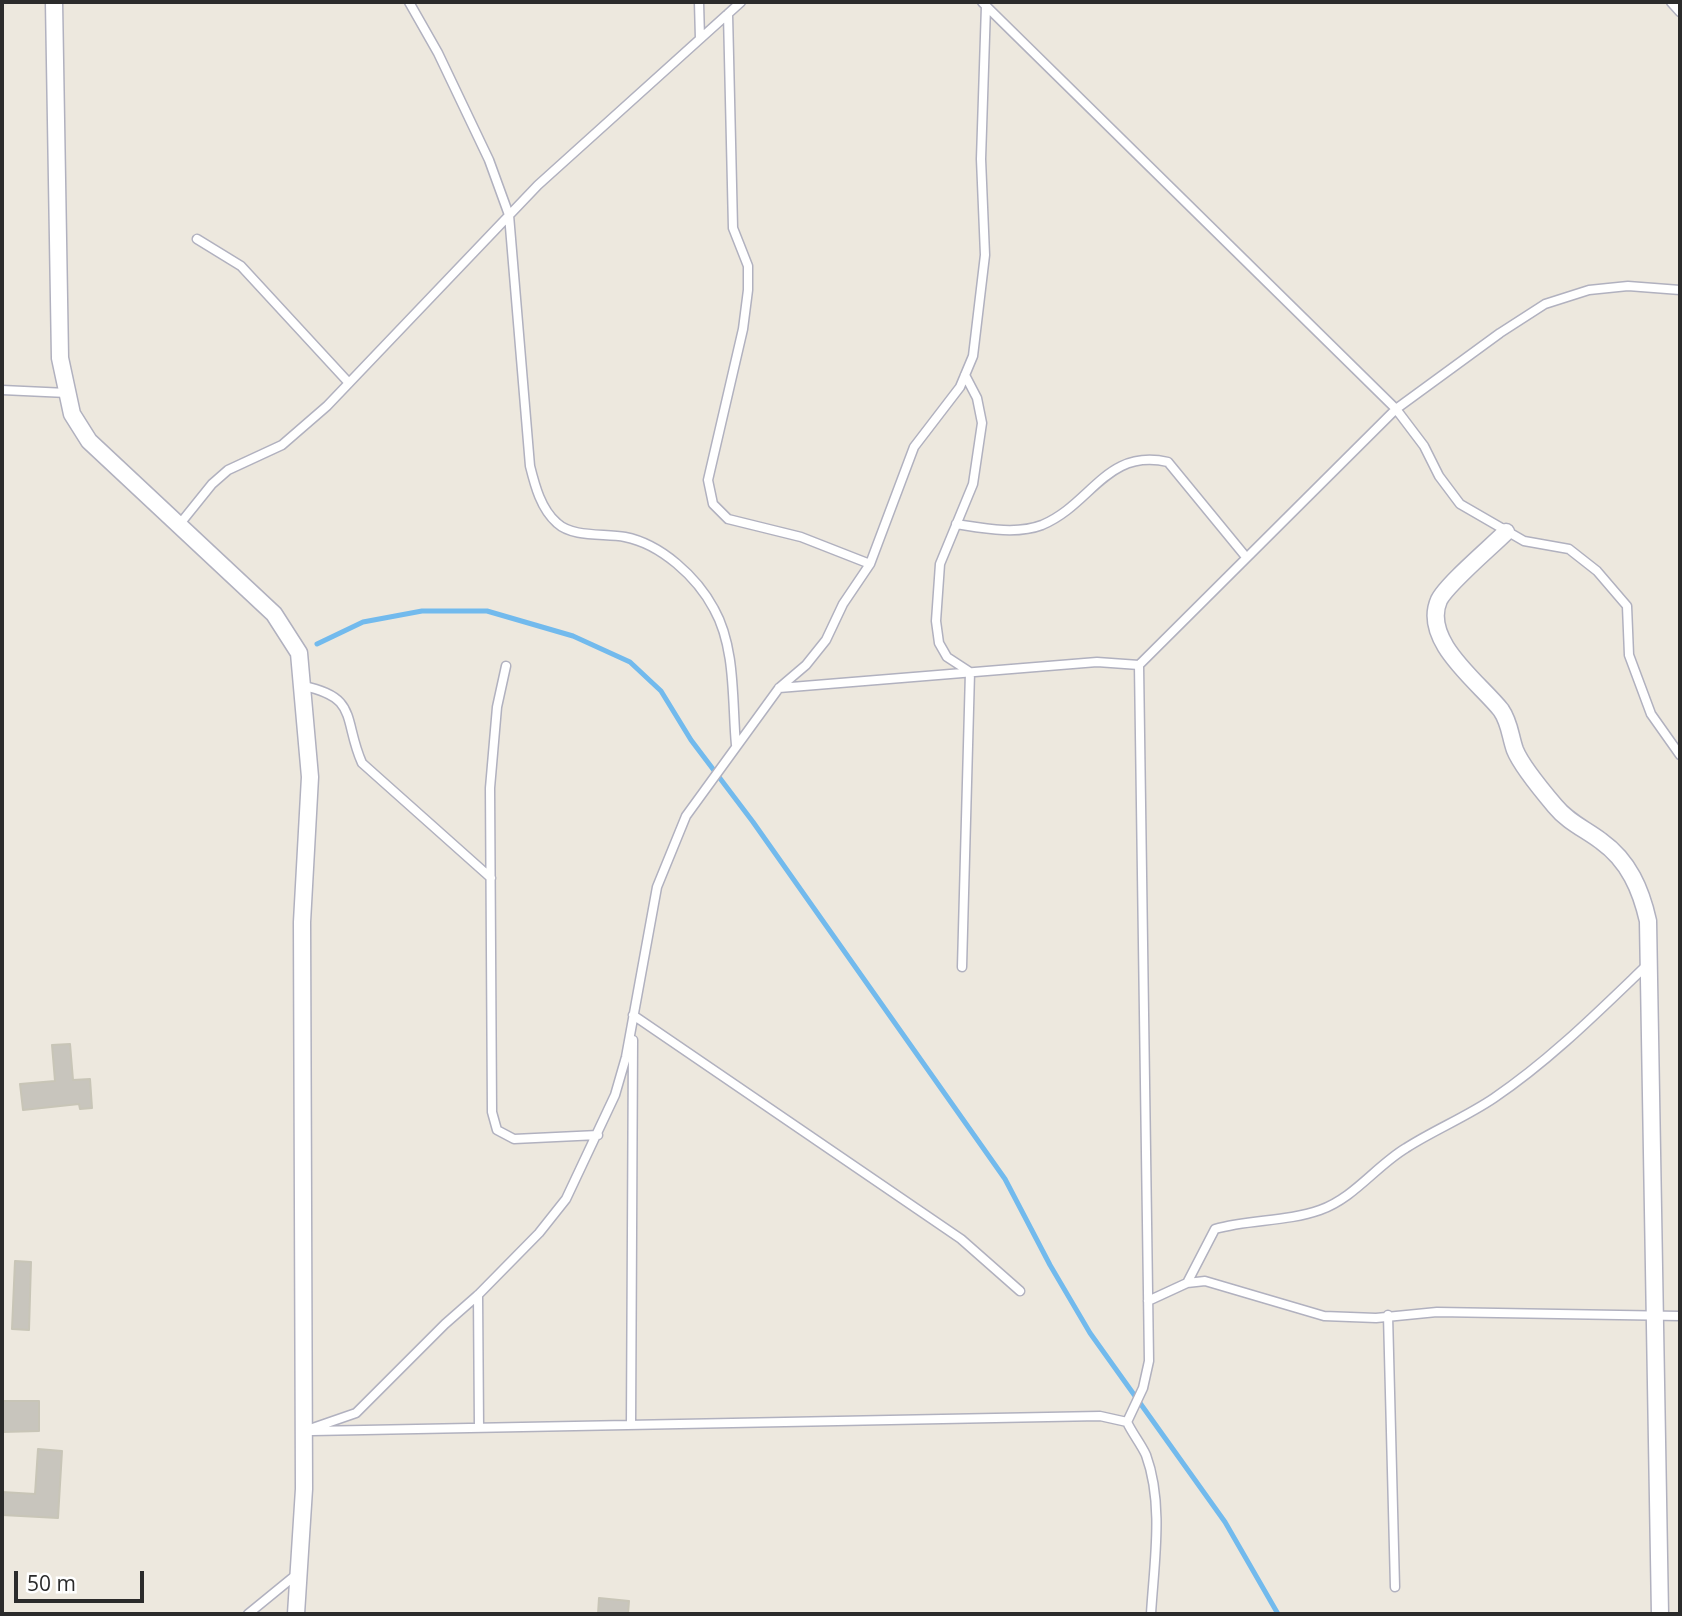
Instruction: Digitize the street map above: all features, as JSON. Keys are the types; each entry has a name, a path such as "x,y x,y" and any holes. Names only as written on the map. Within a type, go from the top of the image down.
{"street":[{"path":"54,2 60,358 72,415 89,441 274,614 299,653 310,777 302,922 304,1431 296,1614"},
{"path":"1506,532 1440,600 1436,623 1448,651 1501,711 1511,729 1516,751 1556,807 1574,824 1603,842 1625,865 1640,889 1648,921 1660,1614"}],"lane":[{"path":"409,2 438,53 489,160 509,215 529,453 538,495 558,524 588,534 626,537 662,553 696,582 715,611 728,651 736,746"},
{"path":"699,2 700,39"},
{"path":"178,524 212,484 228,470 282,445 349,383 538,185 741,2"},
{"path":"1671,2 1680,12"},
{"path":"304,1431 356,1413 539,1233 566,1199 615,1095 634,1015 657,887 685,816 779,688 806,665 825,640 843,604 870,564 914,447 960,387 973,356 984,268 981,159 984,4"},
{"path":"984,4 1396,409 1424,446 1439,476 1461,504 1524,541 1569,549 1597,571 1627,606 1629,655 1651,714 1680,755"},
{"path":"728,14 733,228 748,266 748,290 743,328 708,481 713,504 728,519 801,537 870,564"},
{"path":"197,239 241,266 349,383"},
{"path":"1127,1422 1143,1388 1149,1361 1139,665 1396,409 1545,304 1589,290 1628,286 1680,290"},
{"path":"965,375 977,398 982,423 973,484 940,564 936,621 939,643 947,657 970,672"},
{"path":"2,390 67,393"},
{"path":"956,524 990,529 1041,525 1064,512 1130,461 1148,458 1168,462 1246,557"},
{"path":"779,688 1097,662 1139,665"},
{"path":"506,666 497,707 493,748 492,1112 497,1130 513,1139 598,1135"},
{"path":"962,967 970,672"},
{"path":"303,686 330,691 347,709 353,741 362,763 491,878"},
{"path":"1187,1283 1215,1229 1241,1221 1298,1216 1340,1200 1403,1149 1473,1111 1539,1065 1568,1042 1649,963"},
{"path":"634,1015 961,1239 1020,1292"},
{"path":"631,1425 634,1015"},
{"path":"1149,1301 1187,1283 1205,1281 1324,1316 1437,1312 1680,1316"},
{"path":"478,1295 479,1428"},
{"path":"1388,1315 1395,1587"},
{"path":"304,1431 1100,1416 1127,1422 1145,1453 1150,1473 1156,1534 1151,1614"},
{"path":"248,1614 299,1572"}],"building":[{"path":"70,1044 73,1080 90,1079 92,1108 80,1109 79,1104 23,1110 20,1084 55,1081 52,1045"},
{"path":"15,1261 31,1262 29,1330 12,1329"},
{"path":"2,1401 39,1401 39,1431 2,1432"},
{"path":"38,1449 62,1451 58,1518 2,1515 2,1492 35,1494"},
{"path":"599,1598 629,1601 628,1614 598,1614"}],"waterway":[{"path":"317,644 363,622 422,611 487,611 573,636 630,662 661,691 691,740 753,822 1005,1179 1050,1265 1090,1333 1225,1522 1278,1614"}]}
